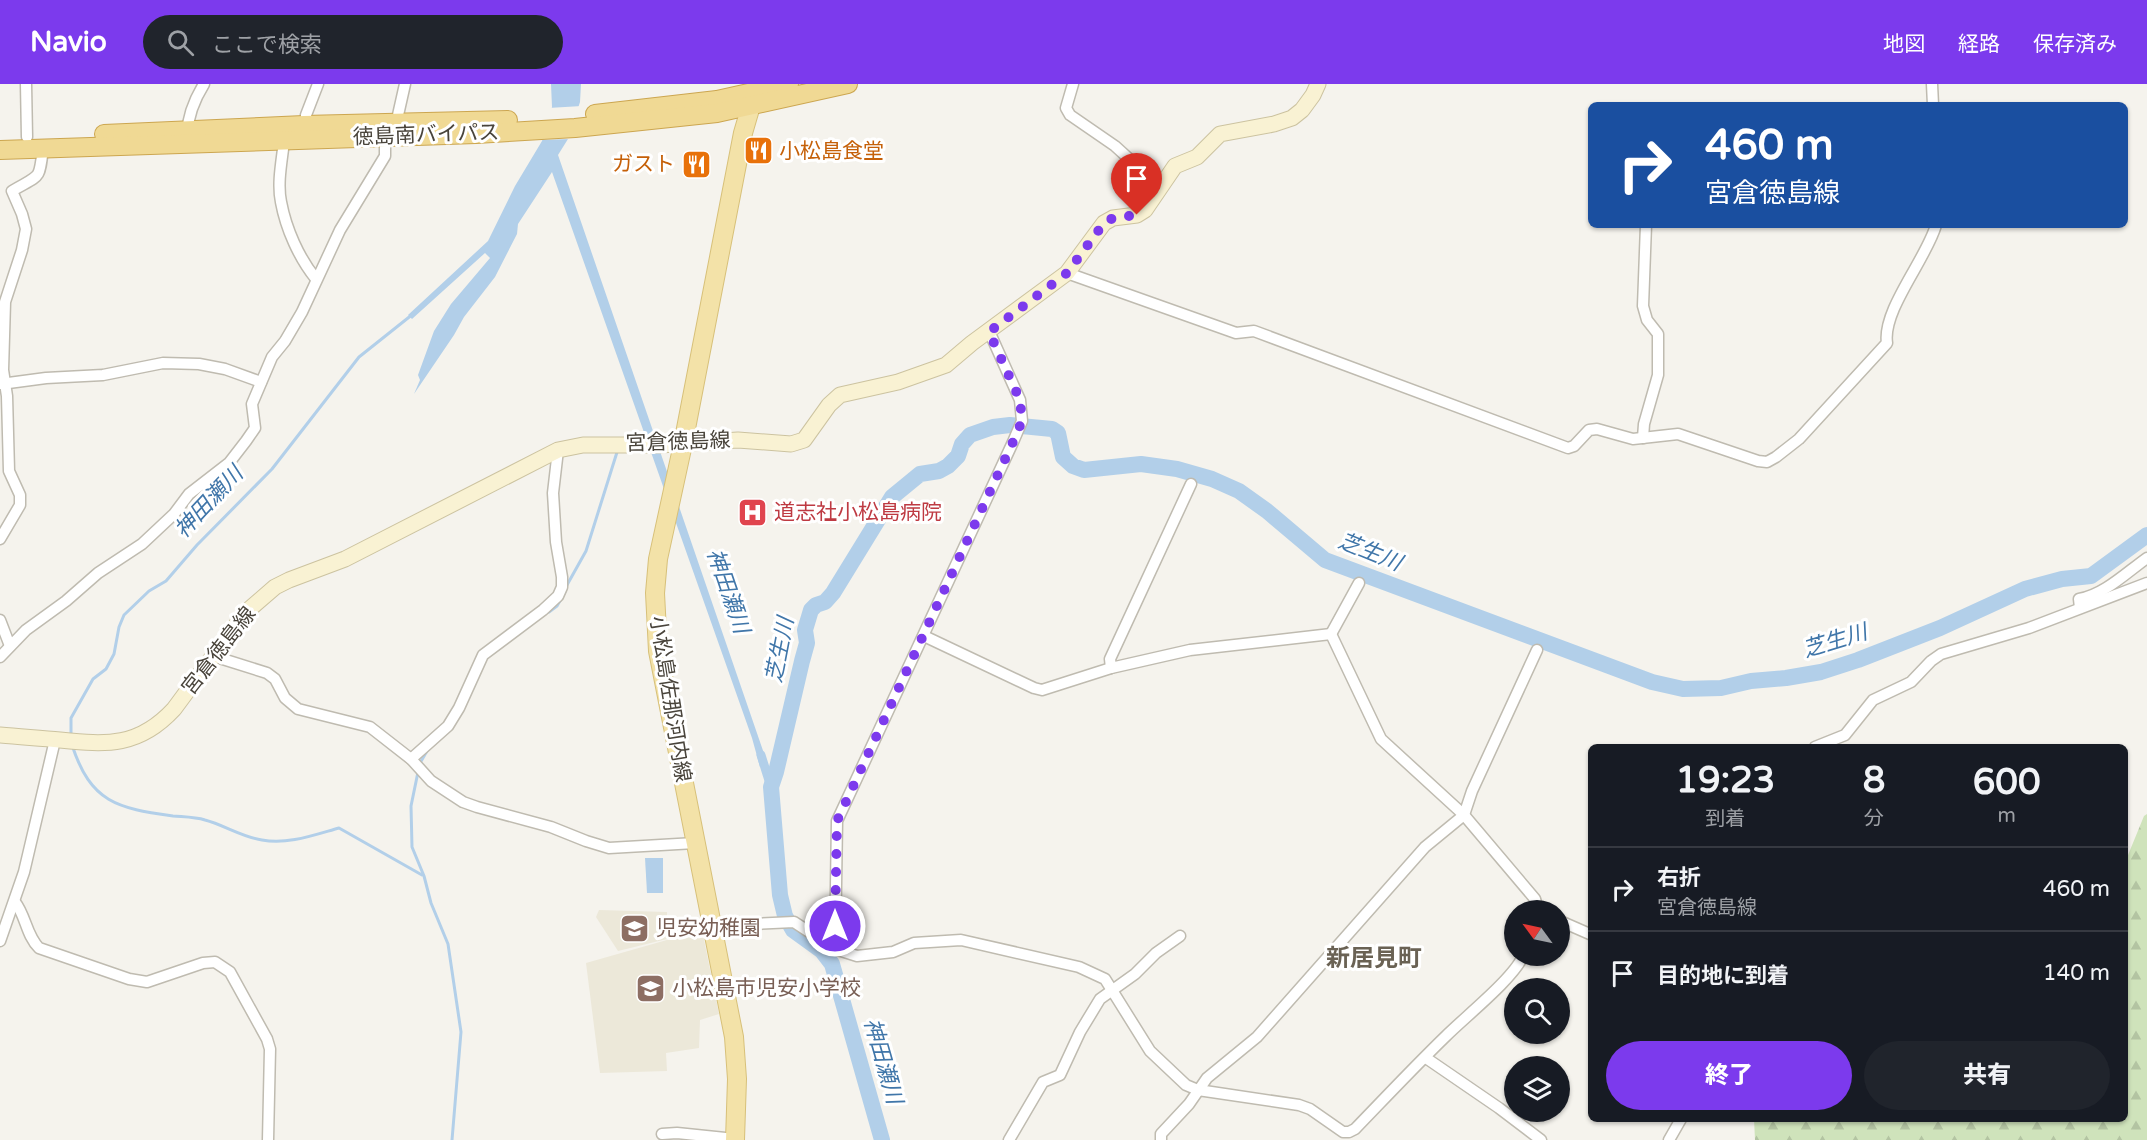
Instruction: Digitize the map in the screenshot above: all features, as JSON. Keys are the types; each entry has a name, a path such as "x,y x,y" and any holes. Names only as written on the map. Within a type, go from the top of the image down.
{"highway":[{"name":"徳島南バイパス","path":"0,150 187,137 479,128 717,113 754,94 789,84"},
{"name":"徳島南バイパス","path":"754,94 848,84"},
{"name":"徳島南バイパス","path":"0,138 27,136 187,137 284,141 305,132"}],"main road":[{"name":"宮倉徳島線","path":"0,735 102,744 121,741 147,732 161,723 174,709 245,613 275,587 345,559 558,450 583,445 660,445 758,440 791,444 804,440 829,405 840,395 898,382 946,365 1067,273 1104,223 1113,218 1137,215 1145,210 1175,166 1197,157 1220,134 1274,124 1292,118 1302,110 1318,84"},
{"name":"小松島佐那河内線","path":"735,1139 737,1079 734,1037 658,651 655,593 658,559 684,444 741,145 754,94"}],"street":[{"path":"26,84 27,136"},
{"path":"187,137 190,113 196,95 204,84"},
{"path":"305,132 318,84"},
{"path":"0,657 26,630 66,601 98,573 142,544 174,514 189,494 229,463 255,428 252,404 261,382 272,357 285,341 302,312 340,230 385,156 405,84"},
{"path":"1073,84 1066,108 1070,115 1115,146 1160,187"},
{"path":"1932,84 1933,102"},
{"path":"284,141 281,202 297,248 305,265 316,279"},
{"path":"0,539 20,505 20,495 9,471 3,384 5,302 22,250 26,229 12,191 39,176 42,170 43,148"},
{"path":"1643,438 1644,423 1658,375 1658,334 1647,320 1643,306 1646,228"},
{"path":"1067,273 1236,333 1254,331 1568,448 1574,446 1589,430 1597,429 1633,439 1678,434 1767,462 1798,439 1887,343 1886,336 1896,306 1935,228"},
{"path":"835,950 837,821 1020,425 1020,400 989,332"},
{"path":"3,384 45,378 103,375 163,363 199,364 261,382"},
{"path":"411,759 448,726 483,655 558,596 562,587 556,542 554,493 554,471 558,450"},
{"path":"1111,668 1110,659 1191,484"},
{"path":"2080,608 2079,599 2102,590 2147,558"},
{"path":"1330,634 1359,583"},
{"path":"1822,744 1845,735 1873,700 1911,682 1941,654 2029,628 2147,583"},
{"path":"0,620 10,646"},
{"path":"924,636 1042,690 1111,668 1190,650 1330,634"},
{"path":"1330,634 1381,740 1464,815 1534,900"},
{"path":"1161,1140 1161,1134 1189,1104 1207,1078 1257,1037 1425,847 1464,815 1472,791 1537,650"},
{"path":"213,656 267,673 275,679 285,698 298,709 370,727 411,759 431,781 463,802 551,827 609,848 695,843"},
{"path":"0,941 24,872 55,740"},
{"path":"15,902 20,909 31,940 39,948 129,979 147,982 203,963 215,962 230,972 267,1039 270,1049 268,1140"},
{"path":"711,926 786,922 835,950 857,956 894,952 914,943 961,940 1079,967 1105,979 1150,1051 1186,1085 1198,1090 1299,1105 1310,1109 1343,1132 1355,1129 1406,1074 1426,1058 1443,1038 1517,966"},
{"path":"1570,925 1588,933"},
{"path":"1009,1140 1043,1082 1060,1075 1100,999 1121,985 1156,953 1180,936"},
{"path":"1426,1058 1541,1140"},
{"path":"1669,1140 1679,1122"},
{"path":"662,1134 677,1133 735,1139"}],"shaded area":[{"name":"児安幼稚園","path":"599,910 667,912 667,939 618,951 596,917"},
{"name":"小松島市児安小学校","path":"702,930 719,1014 700,1020 699,1048 666,1053 667,1071 600,1073 586,963"}],"green space":[{"path":"2147,814 2147,1140 1755,1140 1754,1122 2128,1122 2128,855 2144,816"}],"water":[{"path":"551,84 581,84 580,102 568,139 558,155 768,765 760,767 752,738 552,172 518,224 517,234 495,277 464,317 414,394 420,380 418,375 434,331 451,304 490,258 485,253 412,319 408,315 488,241 515,186 542,141 552,107"},
{"path":"645,858 663,858 663,893 647,893"}],"pier":[{"path":"582,106 571,139 539,140 548,108"}],"waterway":[{"name":"神田瀬川","path":"71,733 71,718 93,679 106,669 114,654 119,627 124,615 149,591 166,581 197,545 272,469 359,357 413,314"},
{"name":"芝生川","path":"882,1140 832,964 822,951 793,930 785,916 780,895 771,787 807,643 805,630 811,610 816,605 825,602 833,593 892,497 920,474 939,471 948,466 958,456 962,444 970,435 993,427 1010,425 1052,429 1058,433 1063,457 1073,466 1084,470 1141,464 1177,469 1212,479 1239,491 1267,511 1325,560 1652,682 1683,689 1721,688 1751,681 1786,678 1821,672 1858,660 1940,628 2025,589 2062,579 2091,576 2147,535"},
{"path":"567,585 586,551 618,449"},
{"path":"549,612 557,606 565,592"},
{"name":"神田瀬川","path":"72,745 88,779 98,791 121,805 153,813 201,819 247,836 271,841 300,838 339,828 422,875"},
{"path":"420,763 427,751"},
{"name":"神田瀬川","path":"761,755 771,787"},
{"path":"418,772 411,806 412,847 448,944 461,1032 452,1140"}],"place":[{"name":"小松島食堂","path":"758,151"},
{"name":"ガスト","path":"696,164"},
{"name":"道志社小松島病院","path":"753,512"},
{"name":"児安幼稚園","path":"635,928"},
{"name":"小松島市児安小学校","path":"651,988"}],"district":[{"name":"新居見町","path":"1374,958"}],"route":[{"path":"835,926 837,821 1022,421 1020,400 989,332 1067,273 1104,223 1113,218 1137,215"}]}
